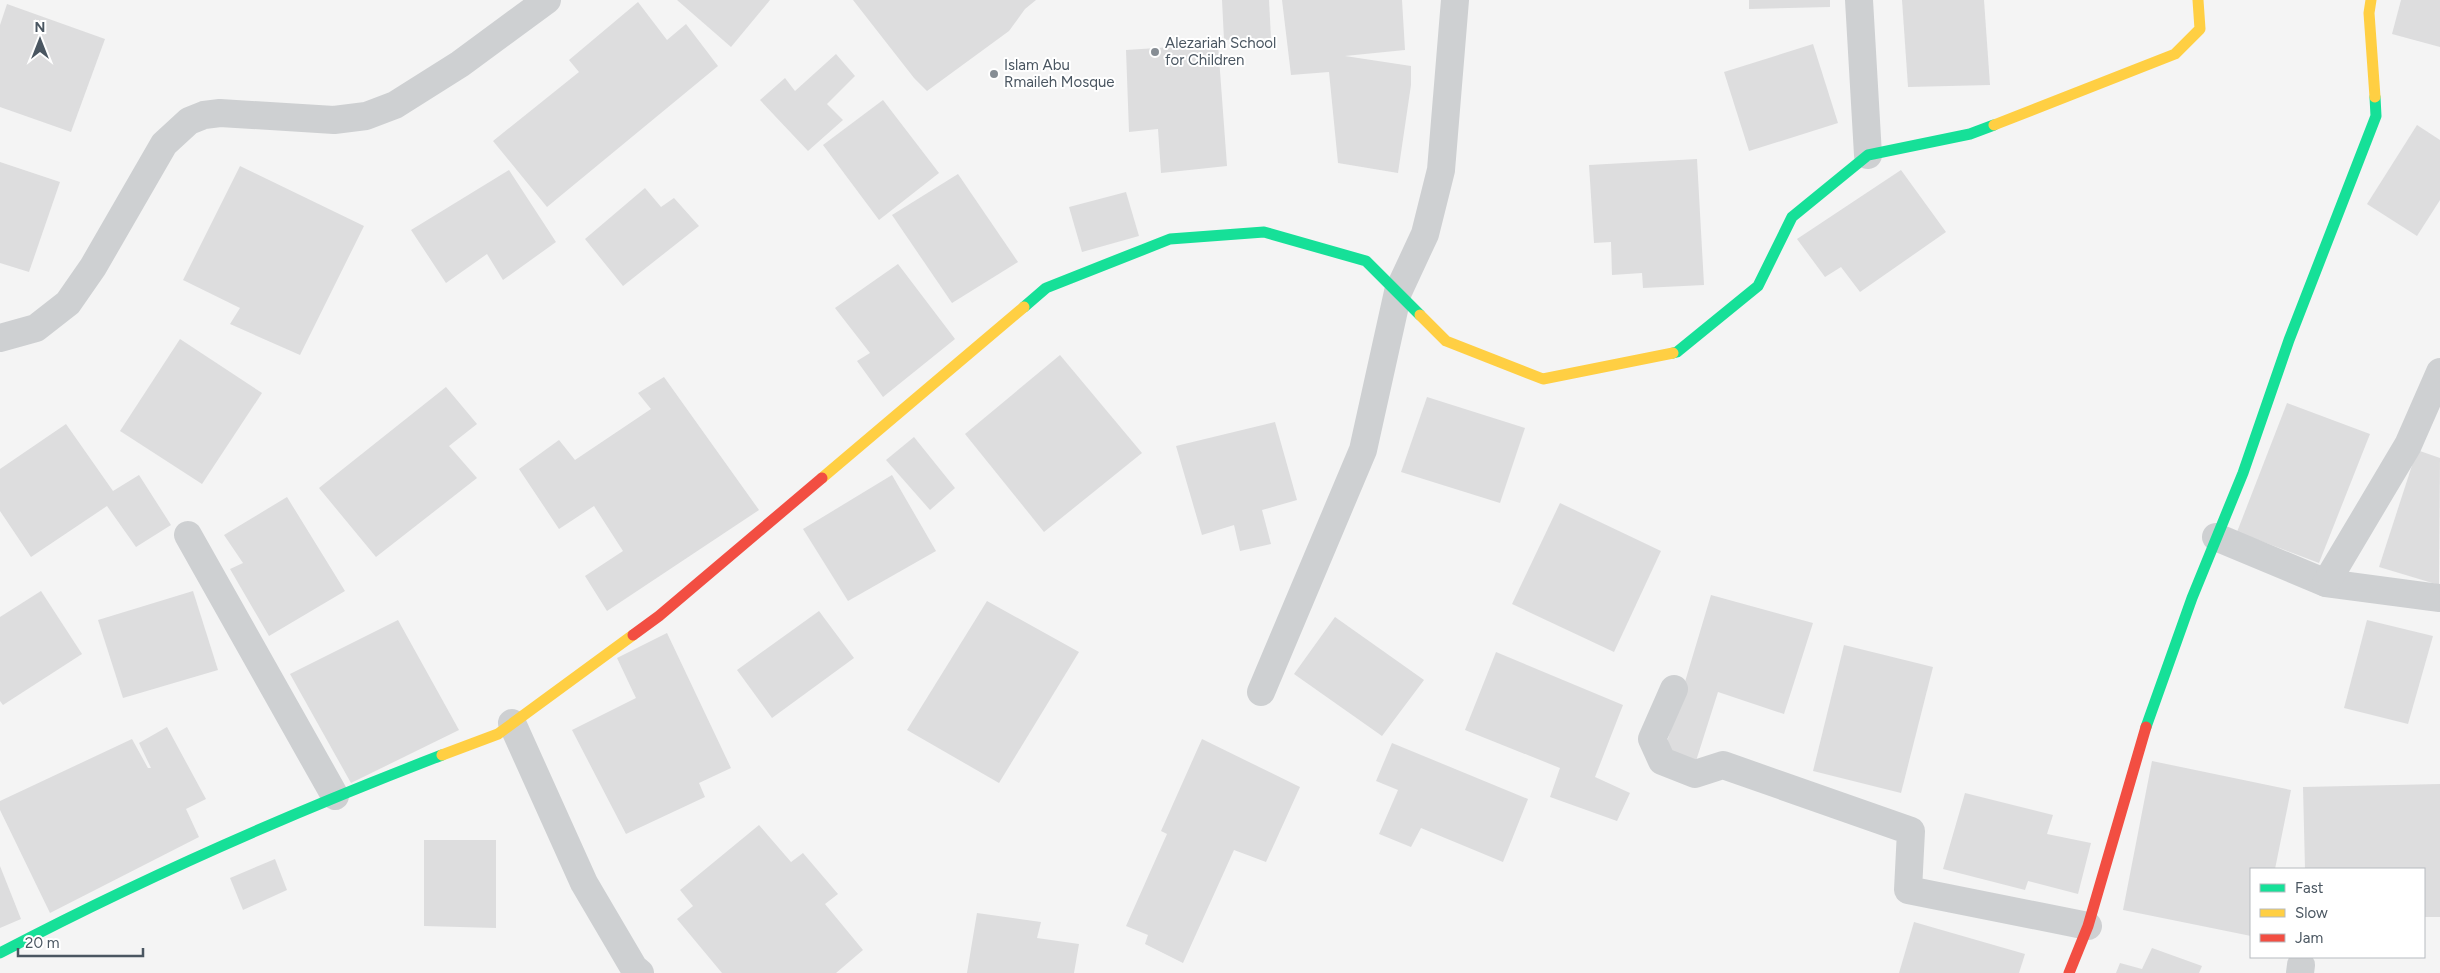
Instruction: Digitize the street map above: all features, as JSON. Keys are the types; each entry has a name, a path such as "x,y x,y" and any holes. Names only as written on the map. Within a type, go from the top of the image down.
{"street":[{"path":"0,338 36,328 68,303 93,267 164,144 189,121 204,115 220,113 334,120 366,116 396,105 428,85 460,64 547,0"},
{"path":"1261,692 1364,450 1398,292 1425,234 1441,170 1455,0"},
{"path":"1859,0 1868,155"},
{"path":"0,953 76,912 335,796 498,734 658,616 1046,288 1170,239 1264,232 1366,261 1446,342 1543,379 1677,352 1758,286 1792,217 1868,155 1970,134 2175,54 2200,29 2198,0"},
{"path":"2069,973 2088,926 2152,708 2192,598 2243,473 2289,340 2376,116 2369,13 2371,0"},
{"path":"2326,583 2408,445 2440,372"},
{"path":"188,536 335,796"},
{"path":"2216,537 2326,583 2440,598"},
{"path":"1674,690 1652,739 1662,761 1695,774 1723,765 1912,831 1908,890 2088,926"},
{"path":"512,723 584,883 634,968 640,973"}],"building":[{"path":"677,0 770,0 731,47"},
{"path":"853,0 1036,0 1025,9 1009,31 927,91 914,78"},
{"path":"1222,0 1269,0 1271,38 1224,40"},
{"path":"1282,0 1402,0 1405,50 1345,56 1411,66 1411,85 1398,173 1338,163 1329,72 1291,75"},
{"path":"1749,0 1830,0 1830,7 1749,9"},
{"path":"1902,0 1984,0 1990,85 1908,87"},
{"path":"2401,0 2440,0 2440,47 2392,34"},
{"path":"638,2 667,40 686,24 718,66 547,207 493,141 579,72 569,60"},
{"path":"7,4 105,39 71,132 0,107 0,25"},
{"path":"1218,44 1227,166 1161,173 1158,129 1129,132 1126,50"},
{"path":"1813,44 1838,123 1749,151 1724,72"},
{"path":"836,54 855,76 827,104 843,120 808,151 760,100 785,78 795,91"},
{"path":"883,100 939,173 879,220 823,145"},
{"path":"2417,125 2440,140 2440,200 2417,236 2367,204"},
{"path":"1697,159 1704,285 1643,288 1642,273 1612,275 1611,242 1594,243 1589,165"},
{"path":"0,162 60,182 29,272 0,263"},
{"path":"240,166 364,226 300,355 230,324 240,308 183,280"},
{"path":"509,170 556,242 503,280 487,254 446,283 411,230"},
{"path":"1901,170 1946,232 1860,292 1841,267 1825,277 1797,239"},
{"path":"958,174 1018,262 952,303 892,215"},
{"path":"645,188 661,207 674,198 699,226 623,286 585,239"},
{"path":"1126,192 1139,236 1082,252 1069,207"},
{"path":"898,264 955,339 883,397 857,361 870,353 835,308"},
{"path":"180,339 262,393 202,484 120,431"},
{"path":"1060,355 1142,453 1044,532 965,434"},
{"path":"664,377 759,510 607,611 585,576 623,551 594,506 559,529 519,469 559,440 575,460 651,409 638,393"},
{"path":"446,387 477,424 449,446 477,478 376,557 319,488"},
{"path":"1427,397 1525,428 1500,503 1401,472"},
{"path":"2287,403 2370,434 2319,563 2237,532"},
{"path":"1275,422 1297,500 1262,510 1271,544 1240,551 1234,525 1202,535 1176,446"},
{"path":"66,424 113,491 139,475 171,525 136,547 107,506 31,557 0,511 0,469"},
{"path":"914,437 955,488 930,510 886,460"},
{"path":"2417,450 2440,458 2439,585 2379,567"},
{"path":"892,475 936,551 848,601 803,529"},
{"path":"287,497 345,591 269,636 230,569 243,563 224,535"},
{"path":"1560,503 1661,551 1614,652 1512,604"},
{"path":"41,591 82,654 3,705 0,701 0,617"},
{"path":"193,591 218,670 123,698 98,620"},
{"path":"1711,595 1813,623 1784,714 1718,692 1696,761 1664,752"},
{"path":"987,601 1079,652 999,783 907,730"},
{"path":"819,611 854,658 772,718 737,670"},
{"path":"1335,617 1424,680 1382,736 1294,674"},
{"path":"398,620 459,730 351,783 290,674"},
{"path":"2367,620 2433,636 2408,724 2344,708"},
{"path":"667,633 731,768 699,783 705,797 626,834 572,730 636,698 617,658"},
{"path":"1844,645 1933,667 1901,793 1813,771"},
{"path":"1496,652 1623,705 1595,777 1630,793 1617,821 1550,797 1560,768 1465,730"},
{"path":"167,727 206,799 186,809 199,837 50,913 0,810 0,801 132,739 148,768 151,768 139,743"},
{"path":"1202,739 1300,787 1266,862 1234,850 1183,963 1145,944 1148,935 1126,926 1167,834 1161,831"},
{"path":"1392,743 1528,799 1503,862 1421,828 1411,847 1379,834 1398,790 1376,781"},
{"path":"2152,761 2291,790 2275,868 2250,868 2250,936 2123,910"},
{"path":"2440,784 2440,917 2425,917 2425,868 2305,868 2303,787"},
{"path":"1965,793 2053,815 2047,834 2091,843 2078,894 2028,881 2025,890 1943,869"},
{"path":"759,825 791,862 803,853 838,894 825,904 863,950 836,973 722,973 677,919 693,906 680,890"},
{"path":"424,840 496,840 496,928 424,926"},
{"path":"275,859 287,890 243,910 230,878"},
{"path":"0,866 21,919 0,928"},
{"path":"977,913 1041,922 1037,938 1079,944 1074,973 967,973"},
{"path":"1914,922 2025,954 2019,973 1899,973"},
{"path":"2152,948 2202,966 2199,973 2116,973 2120,963 2142,969"}],"traffic: fast":[{"path":"2146,727 2192,598 2243,473 2289,340 2376,116 2375,97"},
{"path":"1673,353 1677,352 1758,286 1792,217 1868,155 1970,134 1994,125"},
{"path":"1024,307 1046,288 1170,239 1264,232 1366,261 1420,315"},
{"path":"0,953 108,899 273,823 442,755"}],"traffic: slow":[{"path":"1994,125 2175,54 2200,29 2198,0"},
{"path":"2371,0 2369,13 2375,97"},
{"path":"822,478 1024,307"},
{"path":"1420,315 1446,341 1543,379 1673,353"},
{"path":"442,755 498,734 633,635"}],"traffic: jam":[{"path":"633,635 659,616 822,478"},
{"path":"2069,973 2088,926 2146,727"}],"place":[{"name":"Alezariah School for Children","path":"1155,52"},
{"name":"Islam Abu Rmaileh Mosque","path":"994,74"}]}
